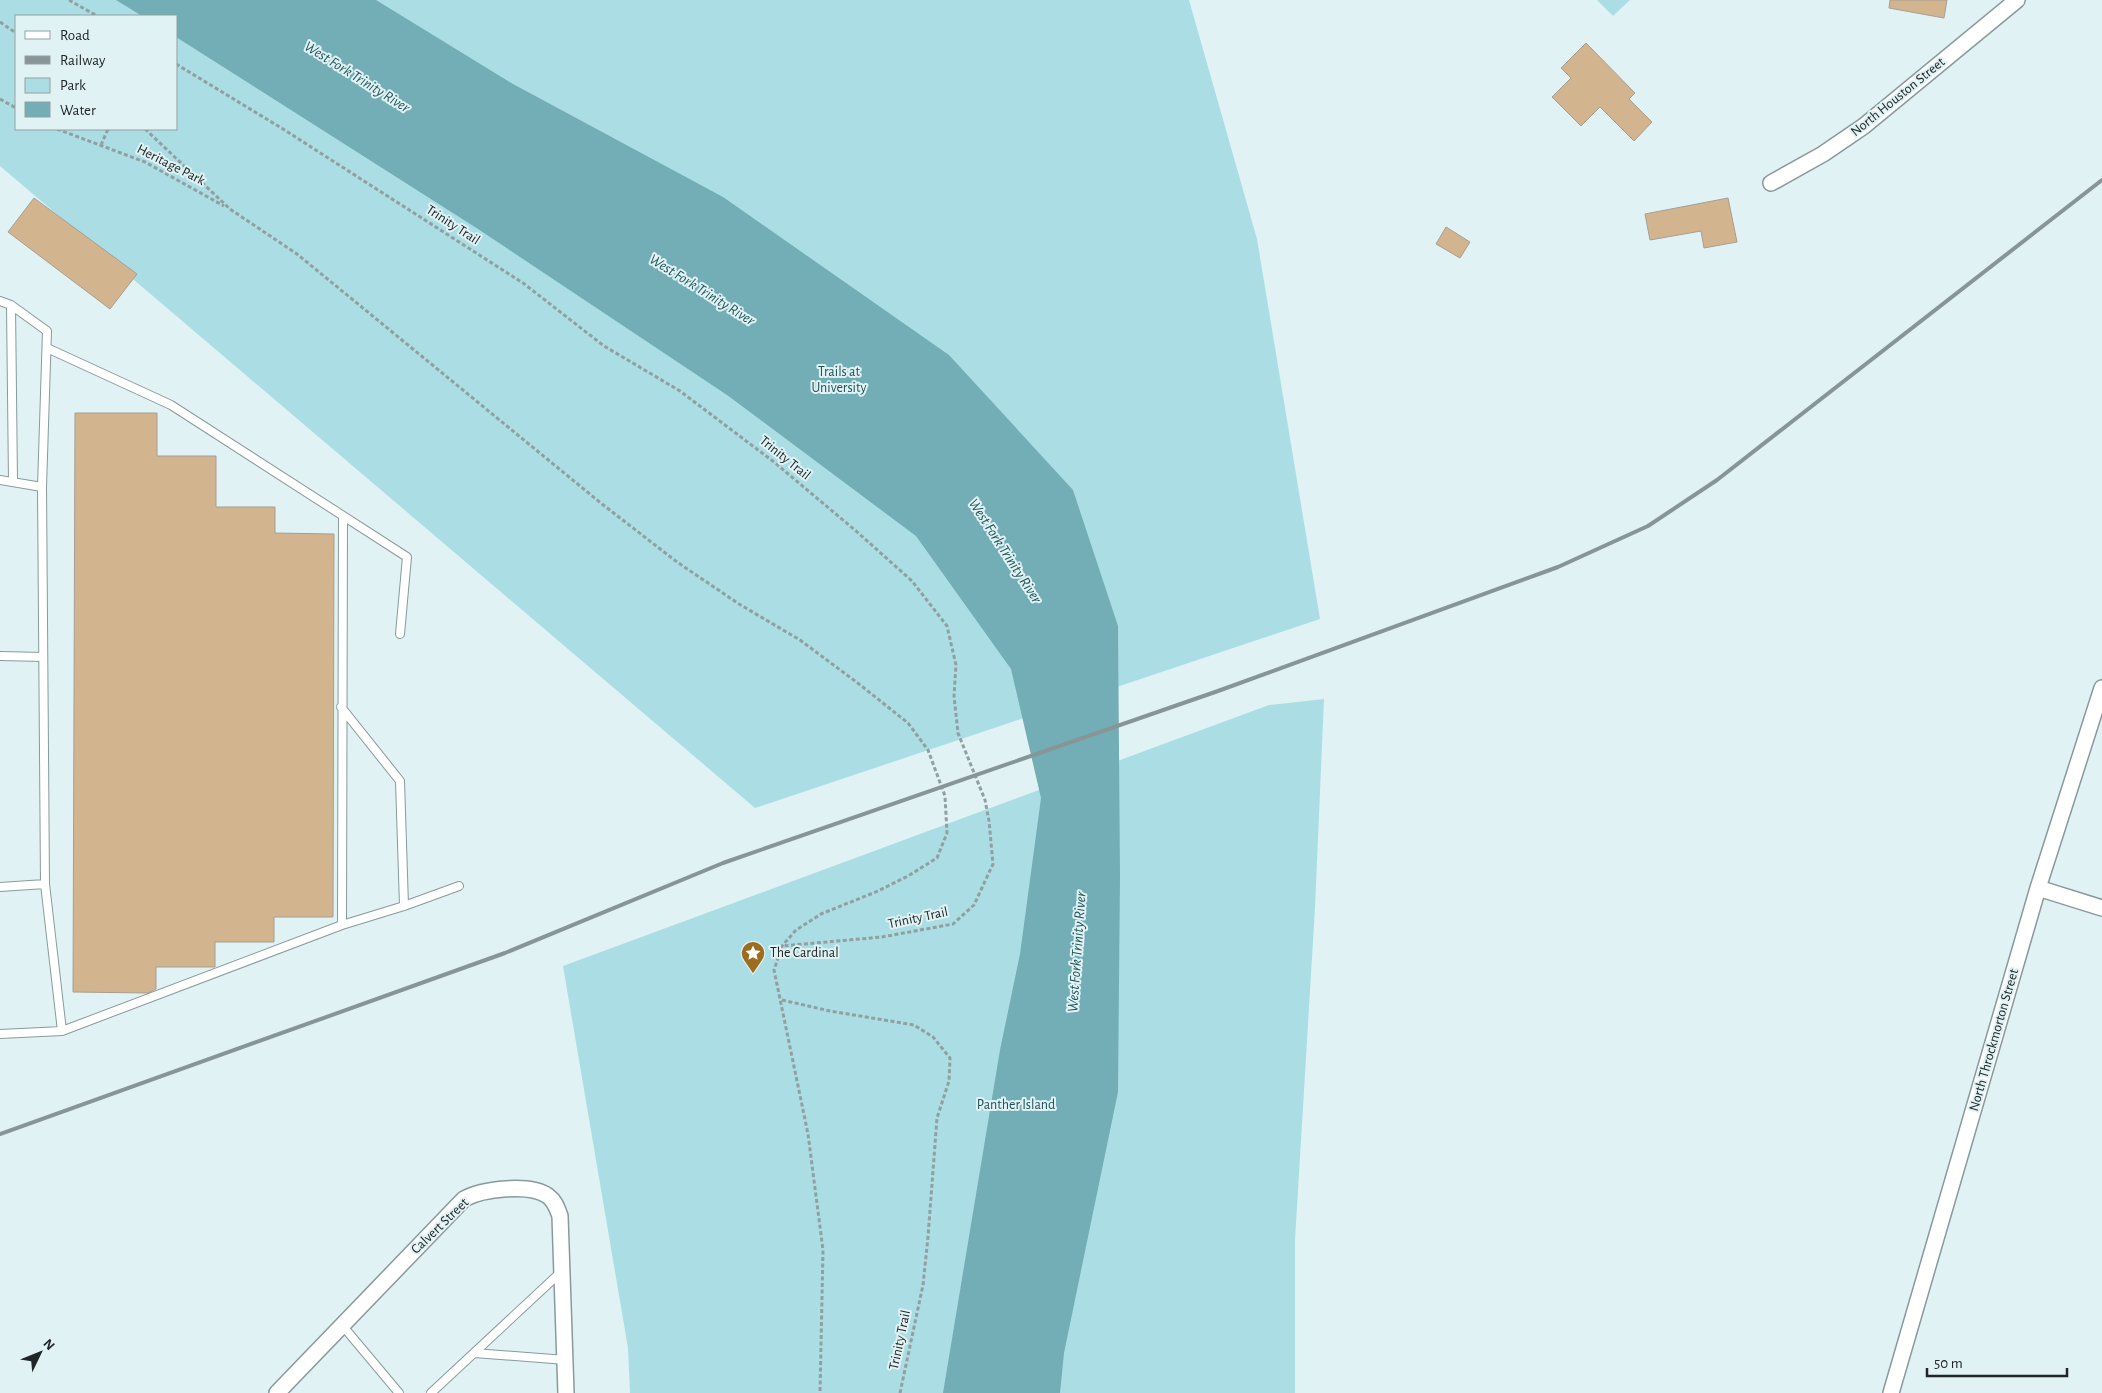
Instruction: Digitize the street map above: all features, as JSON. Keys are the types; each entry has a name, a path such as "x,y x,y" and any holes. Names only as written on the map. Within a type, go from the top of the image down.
{"street":[{"name":"North Houston Street","path":"1771,182 1823,154 1864,126 2017,0"},
{"name":"North Throckmorton Street","path":"1891,1393 2038,888 2102,688"},
{"path":"2038,888 2102,908"},
{"name":"Calvert Street","path":"278,1393 455,1208 474,1194 525,1189 548,1196 556,1205 560,1216 566,1393"}],"lane":[{"path":"0,301 11,305 47,331 42,487 45,884 62,1031"},
{"path":"11,305 13,482"},
{"path":"47,348 171,405 407,557 400,634"},
{"path":"0,480 42,487"},
{"path":"342,925 341,707 343,516"},
{"path":"0,656 43,657"},
{"path":"341,707 400,781 404,906"},
{"path":"0,887 45,884"},
{"path":"0,1034 62,1031 342,925 404,906 459,886"},
{"path":"431,1393 562,1271"},
{"path":"342,1325 399,1393"},
{"path":"474,1353 566,1360"}],"path":[{"path":"69,0 95,15"},
{"path":"0,22 15,32"},
{"name":"Trinity Trail","path":"178,65 283,129 523,283 604,346 680,391 774,462 870,543 912,581 947,626 956,665 954,696 958,733 985,800 990,821 993,864 974,905 953,924 882,936 782,946"},
{"path":"0,100 15,108"},
{"name":"Heritage Park","path":"60,130 145,162 230,209"},
{"path":"101,144 108,130"},
{"path":"146,130 230,209 297,254 602,504 677,562 739,604 800,640 859,684 908,723 928,750 945,796 947,833 936,858 908,876 878,891 821,914 796,930 782,946 774,970 782,1000 808,1134 823,1250 820,1393"},
{"name":"Trinity Trail","path":"782,1000 830,1011 914,1025 933,1037 950,1058 949,1081 937,1118 923,1285 900,1393"}],"green space":[{"name":"Trails at University","path":"0,0 1189,0 1257,239 1320,619 755,808 0,166"},
{"path":"1597,0 1630,0 1613,16"},
{"name":"Panther Island","path":"1324,699 1315,908 1295,1240 1295,1393 630,1393 628,1348 563,966 1269,705"}],"water":[{"name":"West Fork Trinity River","path":"116,0 376,0 513,84 723,197 949,355 1073,490 1118,626 1120,876 1118,1092 1064,1353 1060,1393 943,1393 1000,1050 1020,954 1041,798 1011,669 916,536 727,395 478,229 178,38 178,15 140,15"}],"building":[{"path":"1890,0 1947,0 1944,18 1889,8"},
{"path":"1586,43 1635,93 1629,99 1652,122 1634,141 1600,107 1581,126 1552,97 1571,78 1561,68"},
{"path":"34,198 137,274 110,309 8,232"},
{"path":"1728,198 1737,242 1704,248 1701,231 1650,240 1645,214"},
{"path":"1446,227 1470,242 1460,258 1436,244"},
{"path":"75,413 157,413 157,456 216,456 216,507 275,507 275,533 334,534 333,917 274,917 274,942 215,942 215,967 156,967 156,989 148,993 73,992"}],"railway":[{"path":"0,1134 505,953 723,863 1218,691 1558,567 1648,526 1717,480 2102,180"}],"place":[{"name":"The Cardinal","path":"753,974"}]}
